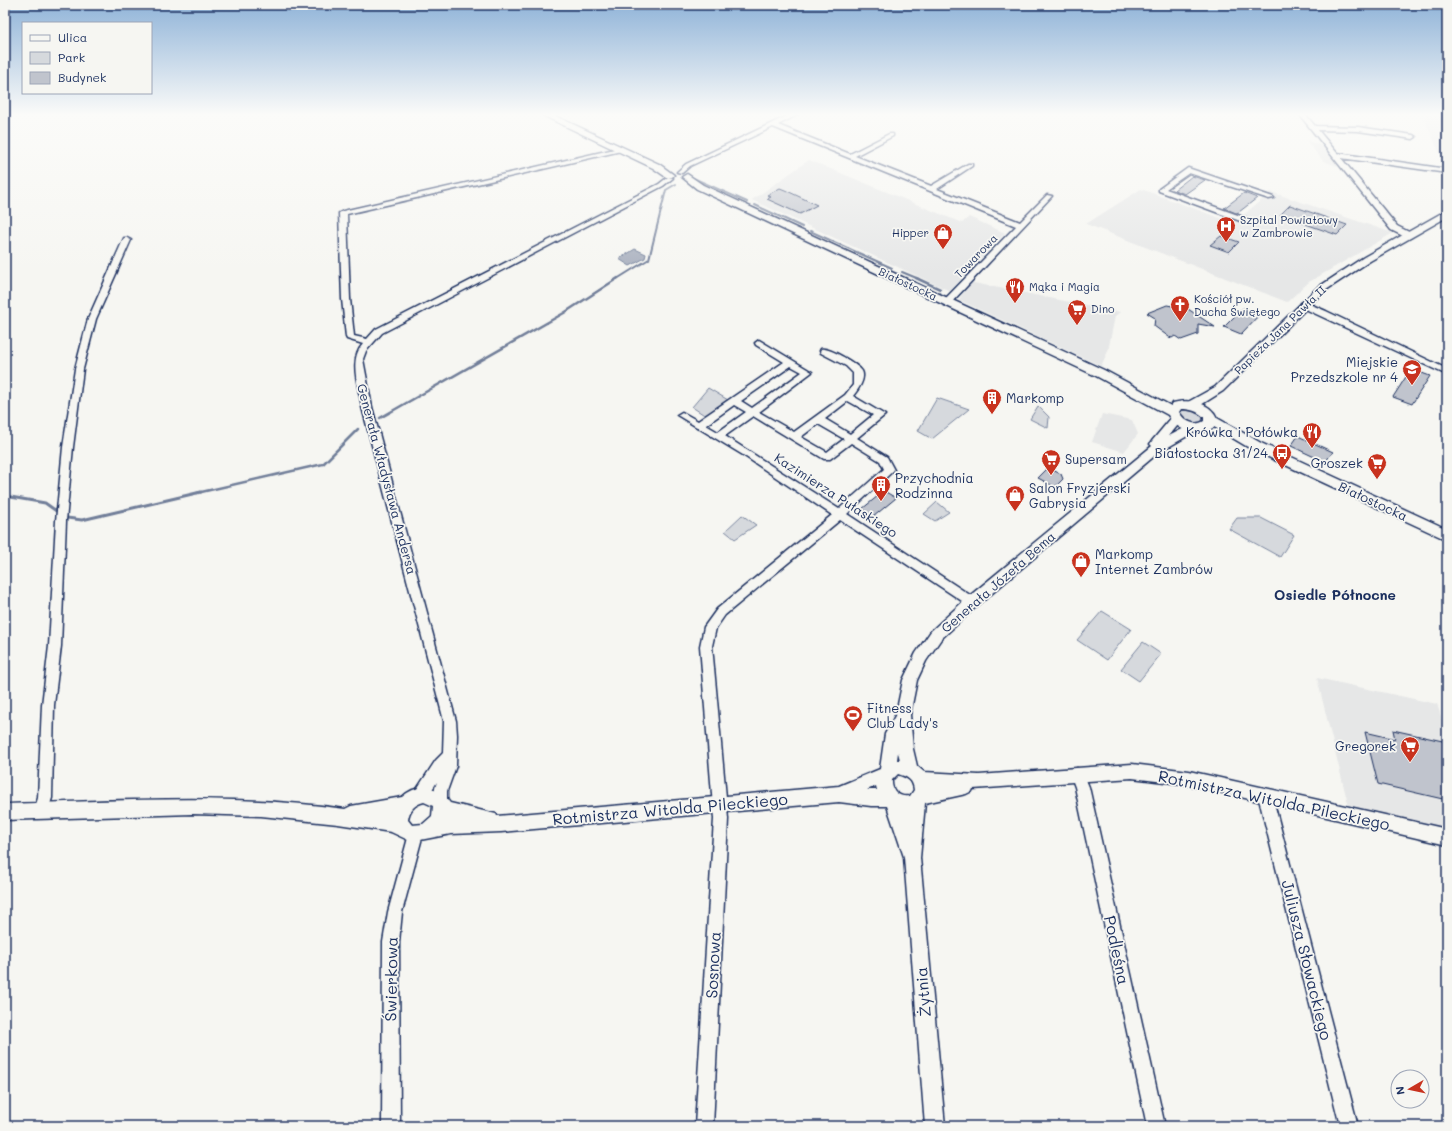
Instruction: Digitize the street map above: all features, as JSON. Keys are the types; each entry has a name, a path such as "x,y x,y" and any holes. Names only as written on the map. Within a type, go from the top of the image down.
{"main road":[{"name":"Białostocka","path":"658,167 1181,411"},
{"path":"1181,411 1204,422"},
{"path":"1181,411 1204,422"},
{"name":"Białostocka","path":"1204,422 1447,535"}],"street":[{"path":"367,342 350,337 346,299 343,213 546,167"},
{"path":"678,176 691,167"},
{"name":"Towarowa","path":"877,167 1021,225"},
{"path":"931,188 967,167"},
{"path":"1345,167 1394,228 1408,235"},
{"path":"1417,167 1447,171"},
{"path":"1243,220 1161,190 1188,170 1271,198"},
{"name":"Generała Władysława Andersa","path":"441,805 440,792 449,766 448,756 451,735 450,721 367,407 360,375 359,359 362,350 367,342 379,330 678,176"},
{"name":"Towarowa","path":"947,302 1049,196"},
{"name":"Papieża Jana Pawła II","path":"1181,411 1219,389 1304,305 1330,283 1408,235 1447,214"},
{"path":"41,811 45,798 48,705 55,646 61,521 68,447 79,370 92,319 127,240"},
{"path":"1304,305 1447,372"},
{"path":"719,436 808,372 759,343"},
{"path":"794,437 848,397 857,385 858,372 849,364 824,351"},
{"path":"700,424 790,362"},
{"name":"Papieża Jana Pawła II","path":"1204,422 1219,389"},
{"path":"734,401 827,458 880,415 848,397"},
{"name":"Generała Józefa Bema","path":"1154,450 1157,443 1181,411"},
{"name":"Kazimierza Pułaskiego","path":"682,415 700,424 840,514 972,602"},
{"path":"818,419 850,438"},
{"name":"Generała Józefa Bema","path":"886,774 893,734 903,715 910,680 921,657 936,635 972,602 1154,450 1179,434 1204,422"},
{"name":"Sosnowa","path":"704,1126 721,805 706,646 710,627 721,612 840,514 889,470 884,459 850,438"},
{"path":"903,715 906,752 915,774 923,785 919,799 907,804 893,800 885,791 883,784 886,774 898,767 915,774"},
{"name":"Generała Władysława Andersa","path":"420,795 448,756"},
{"name":"Rotmistrza Witolda Pileckiego","path":"919,799 979,782 1132,771 1189,778 1447,837"},
{"name":"Rotmistrza Witolda Pileckiego","path":"839,794 886,774"},
{"name":"Rotmistrza Witolda Pileckiego","path":"915,774 979,782"},
{"name":"Podleśna","path":"1077,774 1082,787 1156,1126"},
{"name":"Rotmistrza Witolda Pileckiego","path":"416,831 451,826 501,824 839,794 893,800"},
{"path":"5,812 192,806 261,808 338,816 393,824 416,831 438,821 441,805 430,795 420,795 410,799 405,804 400,817 400,823 416,831"},
{"name":"Juliusza Słowackiego","path":"1265,795 1348,1126"},
{"name":"Żytnia","path":"919,799 912,858 934,1126"},
{"name":"Żytnia","path":"893,800 912,858"},
{"path":"338,816 362,813 405,804"},
{"name":"Rotmistrza Witolda Pileckiego","path":"441,805 447,810 477,816 501,824"},
{"name":"Świerkowa","path":"391,1126 391,942 395,912 416,831"}],"shaded area":[{"path":"799,167 825,167 962,223 969,217 1005,233 950,291 752,200"},
{"path":"1141,189 1228,221 1236,221 1271,192 1393,233 1309,282 1287,302 1086,224"},
{"path":"635,249 646,254 645,258 630,266 619,259"},
{"path":"969,282 1120,312 1115,316 1108,351 1101,366 959,300"},
{"path":"1102,414 1132,420 1138,434 1124,452 1092,442"},
{"path":"1317,678 1437,704 1447,735 1447,828 1349,808"}],"green space":[{"path":"708,388 728,400 706,416 692,407"},
{"path":"937,398 969,409 932,439 918,431"},
{"path":"1038,406 1049,417 1048,428 1030,419"},
{"path":"1183,410 1194,410 1203,417 1202,421 1192,423 1186,421 1180,413"},
{"path":"937,502 949,512 935,521 924,514"},
{"path":"742,515 756,525 735,539 725,531"},
{"path":"1237,518 1261,518 1294,535 1280,557 1229,529"},
{"path":"1102,611 1131,629 1107,660 1077,640"},
{"path":"1143,642 1161,654 1139,681 1121,669"}],"building":[{"path":"1192,176 1205,180 1185,194 1174,190"},
{"path":"780,188 817,205 800,214 767,199 771,197 767,195"},
{"path":"1244,193 1257,198 1236,213 1224,208"},
{"path":"1290,205 1347,225 1337,235 1280,215"},
{"path":"1221,236 1239,242 1229,252 1210,245"},
{"name":"Kościół pw. Ducha Świętego","path":"1167,305 1188,309 1215,327 1198,324 1198,334 1181,340 1175,336 1172,338 1169,337 1154,326 1155,318 1147,313"},
{"path":"1243,308 1261,313 1241,334 1224,327"},
{"name":"Miejskie Przedszkole nr 4","path":"1411,369 1430,376 1412,404 1393,397"},
{"name":"Krówka i Połówka","path":"1298,436 1333,452 1325,462 1291,446"},
{"name":"Supersam","path":"1048,468 1061,474 1063,479 1055,487 1038,478"},
{"name":"Przychodnia Rodzinna","path":"884,491 896,498 873,517 862,509"},
{"name":"Gregorek","path":"1393,730 1447,742 1447,800 1378,784 1365,732 1395,739"}],"waterway":[{"path":"691,177 747,202"},
{"path":"617,279 649,259 666,190 676,184"},
{"path":"755,205 802,227"},
{"path":"810,231 892,268"},
{"path":"902,272 919,279"},
{"path":"380,418 564,313 618,278"},
{"path":"916,278 940,289"},
{"path":"197,493 323,464 358,429"},
{"path":"67,518 82,520 201,492"},
{"path":"5,496 45,503 59,513"}],"place":[{"name":"Szpital Powiatowy w Zambrowie","path":"1226,243"},
{"name":"Hipper","path":"943,250"},
{"name":"Mąka i Magia","path":"1015,304"},
{"name":"Kościół pw. Ducha Świętego","path":"1180,322"},
{"name":"Dino","path":"1077,326"},
{"name":"Miejskie Przedszkole nr 4","path":"1412,386"},
{"name":"Markomp","path":"992,415"},
{"name":"Krówka i Połówka","path":"1312,449"},
{"name":"Białostocka 31/24","path":"1282,470"},
{"name":"Supersam","path":"1051,476"},
{"name":"Groszek","path":"1377,480"},
{"name":"Przychodnia Rodzinna","path":"881,502"},
{"name":"Salon Fryzjerski Gabrysia","path":"1015,512"},
{"name":"Markomp Internet Zambrów","path":"1081,578"},
{"name":"Fitness Club Lady's","path":"853,732"},
{"name":"Gregorek","path":"1410,763"}],"district":[{"name":"Osiedle Północne","path":"1335,595"}]}
